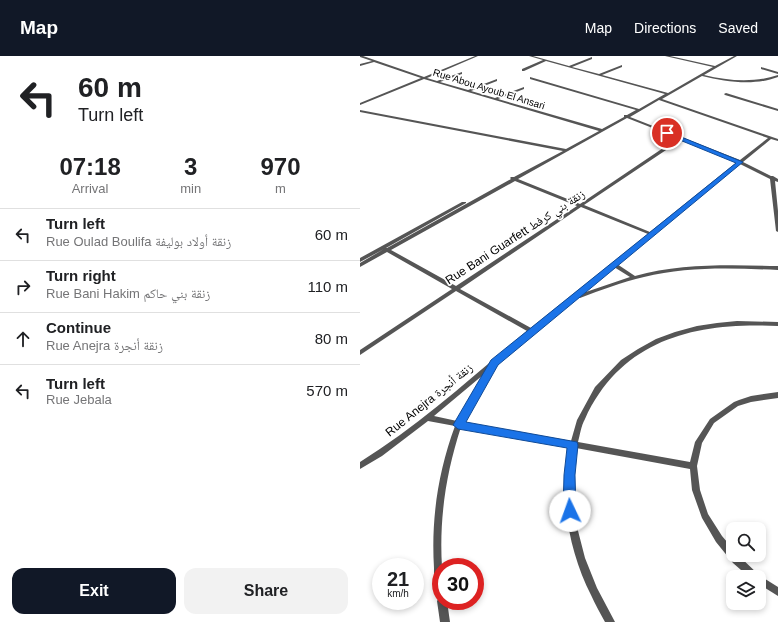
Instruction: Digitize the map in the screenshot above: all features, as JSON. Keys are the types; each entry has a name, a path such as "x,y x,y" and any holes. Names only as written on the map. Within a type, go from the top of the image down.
{"street":[{"path":"361,103 477,56"},
{"path":"530,56 666,94"},
{"path":"541,59 549,56"},
{"path":"666,56 714,67 736,56"},
{"path":"676,56 704,63 702,64"},
{"path":"360,260 385,248 565,150 732,56"},
{"name":"Rue Abou Ayoub El Ansari","path":"361,57 437,82 599,130"},
{"path":"568,67 591,58"},
{"path":"523,70 546,60"},
{"path":"360,65 374,61"},
{"path":"599,75 621,66"},
{"path":"762,68 778,73"},
{"path":"437,82 461,73"},
{"path":"700,75 726,81 765,80 778,76"},
{"path":"531,78 638,109"},
{"path":"469,91 496,80"},
{"path":"496,99 523,88"},
{"path":"726,94 778,110"},
{"path":"658,98 778,140"},
{"path":"360,111 565,150"},
{"path":"624,116 740,162 778,181"},
{"path":"512,178 560,149 599,130"},
{"name":"Rue Bani Guarfett زنقة بني كرفط","path":"360,353 681,138"},
{"name":"Rue Anejra زنقة أنجرة","path":"360,466 380,454 426,418 531,331 771,138"},
{"path":"772,177 776,196 778,231"},
{"path":"512,178 651,234"},
{"path":"360,265 385,248"},
{"path":"385,248 531,331"},
{"path":"614,265 635,278"},
{"path":"572,299 635,278 669,271 715,266 778,268"},
{"path":"610,622 587,580 572,531 568,498 573,445 585,413 595,395 610,375 623,362 641,350 677,334 712,325 732,322 778,324"},
{"path":"438,558 439,508 446,463 458,425 494,362"},
{"path":"748,570 728,551 712,530 700,508 694,486 693,466 697,445 706,428 720,414 737,404 757,397 778,395"},
{"path":"426,418 458,425 693,466"},
{"path":"766,584 778,592"},
{"path":"444,610 446,622"}],"route":[{"path":"570,511 568,498 569,475 573,445 458,425 494,362 740,162 667,133"}]}
